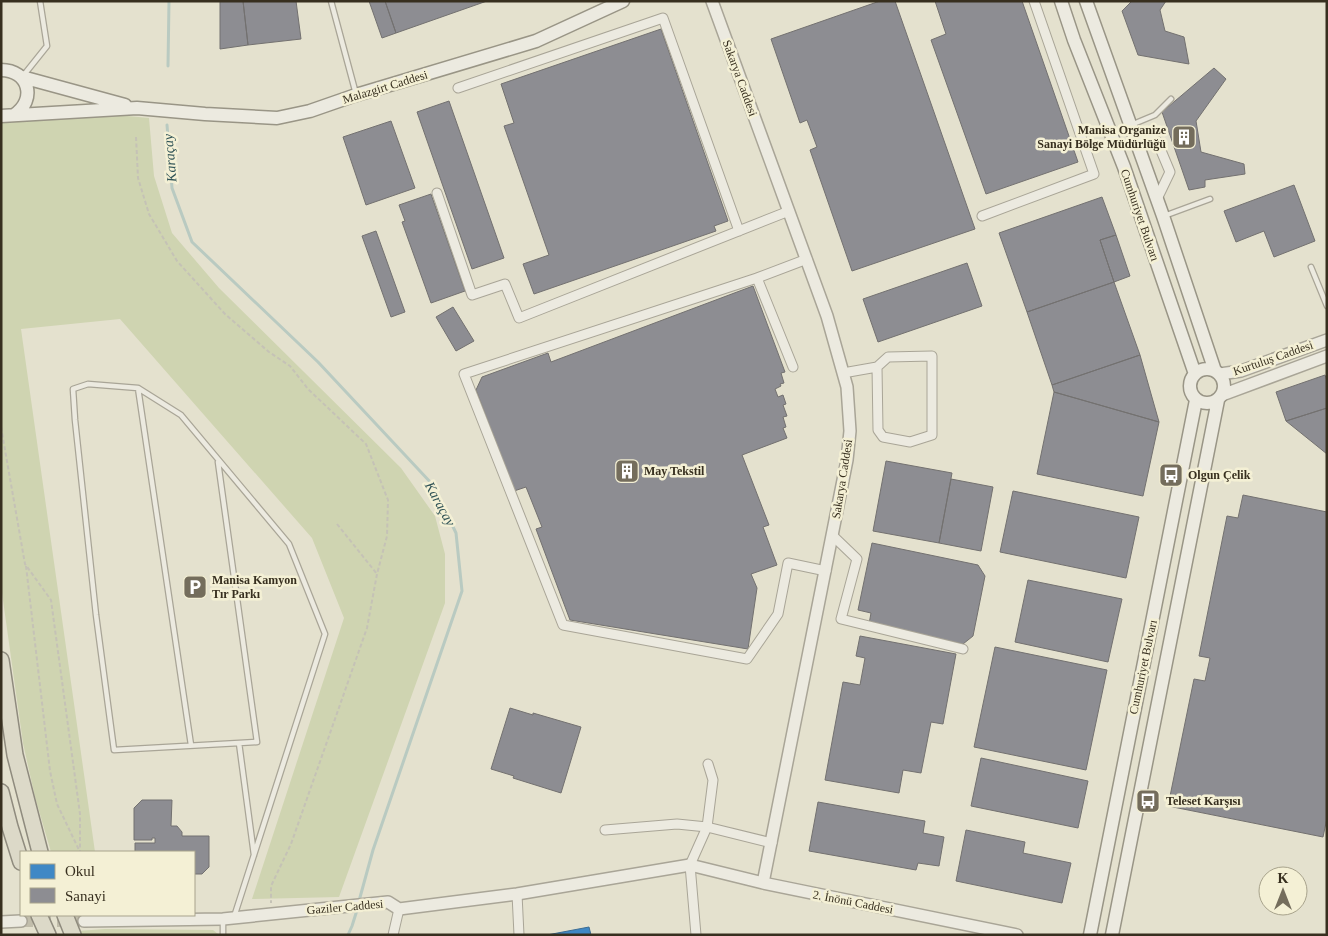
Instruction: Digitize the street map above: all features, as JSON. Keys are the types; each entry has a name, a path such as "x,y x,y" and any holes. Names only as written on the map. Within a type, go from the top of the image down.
{"highway":[{"path":"1,660 15,756 40,851"},
{"path":"1,792 20,859"},
{"path":"39,916 48,935"},
{"path":"65,916 73,935"}],"main road":[{"name":"Malazgirt Caddesi","path":"137,108 277,118 310,112 356,95 536,41 623,1"},
{"name":"Cumhuriyet Bulvarı","path":"1061,1 1074,40 1124,167 1195,374"},
{"name":"Cumhuriyet Bulvarı","path":"1086,1 1217,373"},
{"path":"4,67 22,78 137,108"},
{"path":"8,116 25,105 28,98 28,91 22,78"},
{"path":"8,116 137,108"},
{"path":"1204,369 1217,373 1224,384 1220,397 1207,403 1196,400 1192,395 1190,384 1195,374 1204,369"},
{"name":"Cumhuriyet Bulvarı","path":"1112,935 1220,397"},
{"name":"Cumhuriyet Bulvarı","path":"1090,935 1196,400"}],"street":[{"name":"Sakarya Caddesi","path":"712,1 827,316 847,387 850,430 847,460 826,571 763,883"},
{"path":"982,216 1094,174 1034,1"},
{"path":"458,88 663,18 739,231"},
{"path":"1130,127 1157,141 1170,172 1157,199"},
{"path":"437,193 472,295 505,284 518,318 790,211"},
{"path":"807,259 757,278 464,374 563,625 747,659 778,614 788,563 826,571"},
{"path":"757,278 794,368"},
{"name":"Kurtuluş Caddesi","path":"1217,373 1241,371 1327,340"},
{"path":"843,373 877,367 888,357 932,356 932,434 910,442 883,437 878,430 877,367"},
{"name":"Kurtuluş Caddesi","path":"1220,397 1327,356"},
{"path":"832,535 857,559 842,619 963,650"},
{"path":"696,935 690,865 707,827 713,780 708,764"},
{"path":"605,830 677,824 707,827 772,842"},
{"name":"Gaziler Caddesi","path":"84,921 228,919 326,907 388,902 399,909 517,894 690,865"},
{"name":"2. İnönü Caddesi","path":"690,865 763,883 1018,935"},
{"path":"517,894 519,935"},
{"path":"393,935 399,909"},
{"path":"1,922 21,921"}],"lane":[{"path":"22,78 47,46 40,1"},
{"path":"331,1 356,95"},
{"path":"1130,127 1155,115 1171,99"},
{"path":"1163,216 1210,199"},
{"path":"1311,266 1327,306"},
{"path":"218,460 257,742 114,750 96,616 74,420 73,389 88,384 138,388 181,415 289,544 325,634 254,855 223,935"},
{"path":"138,388 191,745"},
{"path":"238,743 254,855"}],"path":[{"path":"136,136 138,178 149,214 177,261 224,314 269,352 290,366 308,390 366,444 388,500 387,536 377,574 367,628 291,844 272,886 271,915"},
{"path":"1,427 26,564 50,772 57,804 80,851"},
{"path":"337,524 377,574"},
{"path":"26,564 51,600 80,814 80,851"}],"green space":[{"path":"85,112 149,118 154,176 172,233 219,288 401,468 435,516 445,554 445,603 339,897 252,899 344,618 312,538 120,319 21,329 95,851 51,851 35,797 23,743 1,586 1,121 32,120"},
{"path":"105,929 213,930 218,934 80,935 78,931"}],"building: Okul":[{"path":"589,927 591,935 547,935"}],"building: Sanayi":[{"path":"220,1 243,1 248,45 220,49"},
{"path":"243,1 296,1 301,39 248,45"},
{"path":"369,1 385,1 396,33 382,38"},
{"path":"385,1 487,1 396,33"},
{"path":"880,1 895,1 975,229 852,271 810,150 817,147 807,120 800,123 771,39"},
{"path":"935,1 1022,1 1078,162 986,194 931,40 946,34"},
{"path":"1132,1 1166,1 1160,10 1165,31 1184,37 1189,64 1138,55 1122,11"},
{"path":"661,29 728,221 714,226 716,231 534,294 523,264 549,255 504,126 514,123 501,84"},
{"name":"Manisa Organize Sanayi Bölge Müdürlüğü","path":"1214,68 1226,79 1196,121 1201,152 1244,164 1245,174 1205,180 1205,187 1189,190 1162,112"},
{"path":"449,101 504,258 472,269 417,112"},
{"path":"391,121 415,188 366,205 343,137"},
{"path":"1294,185 1315,241 1274,257 1264,231 1236,242 1224,211"},
{"path":"431,194 465,291 431,303 402,222 405,221 399,205"},
{"path":"1102,197 1116,235 1100,240 1114,282 1027,312 999,233"},
{"path":"376,231 405,312 391,317 362,236"},
{"path":"1116,235 1130,276 1114,282 1100,240"},
{"path":"967,263 982,306 878,342 863,299"},
{"path":"1114,282 1140,355 1052,385 1027,312"},
{"name":"May Tekstil","path":"753,286 785,372 781,373 784,383 775,389 778,397 783,395 786,404 783,405 787,416 783,417 786,427 783,428 787,438 742,455 769,525 763,527 777,565 751,574 757,588 748,649 570,620 536,529 542,527 526,487 514,491 476,390 482,377 548,353 551,362"},
{"path":"453,307 474,341 456,351 436,317"},
{"path":"1140,355 1159,422 1054,392 1052,385"},
{"path":"1325,375 1327,381 1327,408 1286,421 1276,392"},
{"path":"1054,392 1159,422 1143,496 1037,474"},
{"path":"1327,408 1327,454 1286,421"},
{"path":"886,461 952,473 939,543 873,531"},
{"path":"951,479 993,487 981,551 939,543"},
{"path":"1013,491 1139,517 1126,578 1000,552"},
{"path":"1243,495 1327,512 1327,818 1323,837 1168,806 1194,679 1205,681 1210,658 1199,656 1227,516 1238,518"},
{"path":"872,543 978,565 985,576 973,636 963,644 869,624 871,613 858,610"},
{"path":"1028,580 1122,599 1108,662 1015,642"},
{"path":"860,636 956,654 943,724 931,722 921,773 903,770 899,793 825,780 843,682 860,685 865,658 856,656"},
{"path":"995,647 1107,670 1086,770 974,747"},
{"path":"510,708 581,727 561,793 491,769"},
{"path":"981,758 1088,781 1078,828 971,806"},
{"path":"142,800 172,800 171,826 177,826 182,832 182,836 209,836 209,867 202,874 195,874 195,851 135,851 135,843 155,843 155,838 152,838 152,840 134,840 134,808"},
{"path":"818,802 925,821 923,833 944,837 939,866 918,863 916,870 809,851"},
{"path":"966,830 1025,842 1023,853 1071,863 1062,903 956,881"}],"waterway":[{"name":"Karaçay","path":"168,66 169,1"},
{"name":"Karaçay","path":"167,125 172,188 192,242 318,362 433,485 456,533 462,591 373,850 359,901"},
{"name":"Karaçay","path":"348,935 358,907"}],"tunnel":[{"path":"21,921 84,921"}],"place":[{"name":"Manisa Organize Sanayi Bölge Müdürlüğü","path":"1184,137"},
{"name":"May Tekstil","path":"627,471"},
{"name":"Olgun Çelik","path":"1171,475"},
{"name":"Manisa Kamyon Tır Parkı","path":"195,587"},
{"name":"Teleset Karşısı","path":"1148,801"}]}
